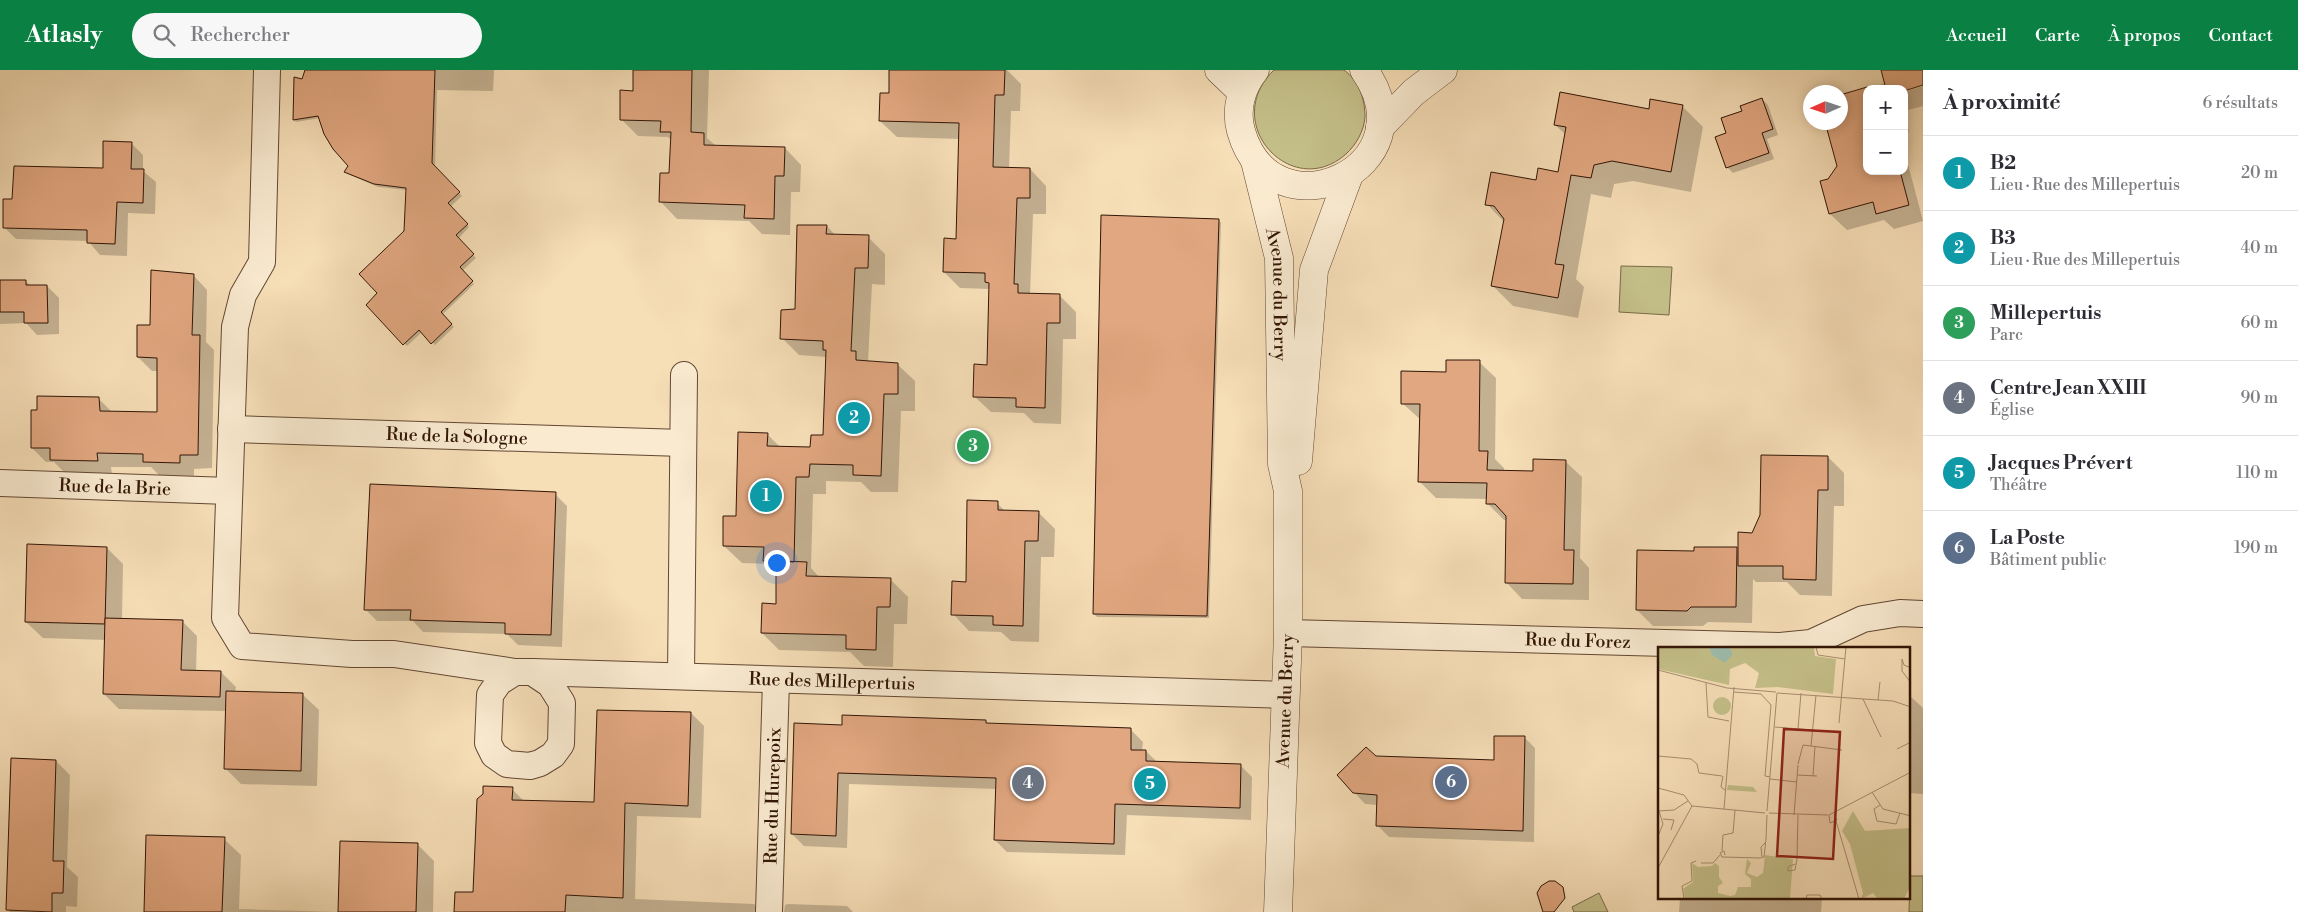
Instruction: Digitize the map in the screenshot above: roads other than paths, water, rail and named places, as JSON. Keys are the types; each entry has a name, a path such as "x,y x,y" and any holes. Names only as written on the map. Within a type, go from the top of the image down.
{"street":[{"path":"229,491 235,327 244,296 262,262 267,70"},
{"path":"1219,70 1249,81 1239,109 1240,126 1245,144 1255,161 1271,174 1290,183 1310,186 1330,183 1349,174 1369,154 1376,141 1380,127 1380,104 1374,83 1364,70"},
{"path":"1380,127 1414,92 1443,70"},
{"name":"Avenue du Berry","path":"1255,161 1280,258 1282,464 1288,491 1288,632 1284,695 1278,912"},
{"name":"Avenue du Berry","path":"1288,491 1298,462 1314,270 1349,174"},
{"path":"681,676 684,375"},
{"name":"Rue de la Sologne","path":"231,429 683,443"},
{"name":"Rue de la Brie","path":"0,483 229,491"},
{"name":"Rue des Millepertuis","path":"229,491 225,618 242,646 352,654 394,654 523,672 1284,695"},
{"name":"Rue du Forez","path":"1288,632 1780,646 1810,643 1863,619 1900,613 1923,614"},
{"name":"Rue du Hurepoix","path":"769,912 776,680"}],"place":[{"name":"B3","path":"854,418"},
{"name":"Millepertuis","path":"973,446"},
{"name":"B2","path":"766,496"},
{"name":"La Poste","path":"1451,782"},
{"name":"Centre Jean XXIII","path":"1028,783"},
{"name":"Jacques Prévert","path":"1150,784"}]}
